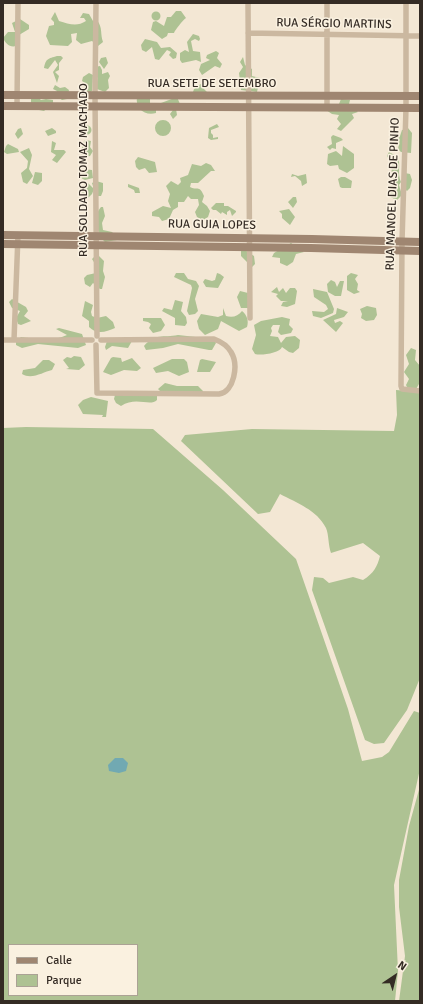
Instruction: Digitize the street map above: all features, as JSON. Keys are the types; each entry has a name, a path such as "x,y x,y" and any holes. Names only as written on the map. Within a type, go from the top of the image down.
{"main road":[{"name":"RUA SETE DE SETEMBRO","path":"3,95 326,97 420,96"},
{"name":"RUA SETE DE SETEMBRO","path":"3,106 420,108"},
{"name":"RUA GUIA LOPES","path":"3,235 248,247 420,251"},
{"name":"RUA GUIA LOPES","path":"3,244 95,240 248,238 420,242"}],"street":[{"path":"17,106 18,3"},
{"name":"RUA SOLDADO TOMAZ MACHADO","path":"96,3 95,240 97,393 218,394 227,392 231,386 234,371 232,354 225,344 214,339 97,340"},
{"path":"248,3 248,247 250,318"},
{"path":"326,3 327,108"},
{"name":"RUA MANOEL DIAS DE PINHO","path":"406,3 406,108 402,242 401,386 402,389 420,391"},
{"name":"RUA SÉRGIO MARTINS","path":"248,33 406,37 420,36"},
{"path":"14,340 18,235"},
{"path":"3,340 97,340"}],"green space":[{"path":"176,11 181,11 186,18 174,33 168,33 167,36 162,39 151,30 153,22 156,21 164,26 167,17 171,17"},
{"path":"55,12 59,21 73,24 83,23 86,21 84,18 80,18 83,13 89,14 93,21 97,20 99,23 103,42 98,46 92,41 81,44 76,40 77,33 71,34 72,42 68,46 50,45 46,36 49,26 54,25 54,22 51,19"},
{"path":"154,12 158,12 160,16 158,20 154,20 152,18 152,14"},
{"path":"20,19 29,25 29,29 19,35 16,46 10,46 3,38 8,32 15,32 12,23"},
{"path":"193,34 199,36 200,39 199,41 195,39 191,41 193,51 200,52 201,62 196,60 182,63 180,60 180,53 185,50 189,52 187,42"},
{"path":"145,39 157,42 161,48 170,47 177,53 176,58 173,59 169,55 171,52 167,50 159,60 155,59 152,47 146,52 142,50 141,45"},
{"path":"216,51 219,53 217,58 222,64 220,68 215,66 202,75 199,70 201,64 210,60 206,58 207,55"},
{"path":"61,56 63,58 59,63 59,70 55,72 59,76 57,83 53,72 58,65 55,60 48,69 44,68 48,59"},
{"path":"106,57 108,63 104,69 99,62 101,58"},
{"path":"243,57 245,65 252,69 252,76 260,78 257,92 241,90 239,73 243,67 240,62"},
{"path":"100,66 102,74 108,72 110,76 108,80 109,88 105,92 97,89 96,86 98,78 95,75 95,67"},
{"path":"89,73 93,75 92,91 89,94 83,91 85,83 82,81 83,77"},
{"path":"202,83 202,87 207,92 193,92 194,89"},
{"path":"55,85 60,88 65,87 69,90 67,99 62,100 58,97 57,91 53,89"},
{"path":"38,97 41,100 53,100 53,103 44,111 34,109 31,110 31,98"},
{"path":"137,97 150,99 150,103 156,109 156,113 152,114 142,111 139,108"},
{"path":"177,97 180,104 176,109 177,115 173,119 170,114 173,110 161,103"},
{"path":"341,99 350,100 349,104 358,112 352,114 354,118 341,131 337,129 341,124 337,119 339,115 332,114 326,110 339,104"},
{"path":"163,120 170,125 171,128 166,135 163,136 156,131 155,128 160,121"},
{"path":"217,124 219,127 211,130 211,133 213,138 218,137 218,139 211,140 208,138 209,128"},
{"path":"87,125 92,130 87,135 82,130"},
{"path":"21,128 23,134 18,139 15,134 18,129"},
{"path":"52,128 56,131 56,133 48,136 45,131"},
{"path":"408,128 412,133 411,153 401,152 398,149 399,144 392,142 400,136 402,130"},
{"path":"333,135 343,140 336,143 336,149 332,148 330,150 327,147 332,144 331,137"},
{"path":"85,140 91,141 90,147 93,151 90,156 84,157 81,154"},
{"path":"52,141 56,143 54,150 64,150 66,152 57,163 52,160 56,155 51,152"},
{"path":"8,144 18,149 19,152 7,154 4,152"},
{"path":"343,146 354,154 354,168 347,173 339,169 338,165 330,166 327,164 328,154 336,151 342,156"},
{"path":"29,148 32,155 29,169 33,176 27,184 23,182 21,173 27,168 28,161 20,152"},
{"path":"389,152 398,157 399,160 399,176 401,182 399,185 402,195 397,200 390,197 392,165 387,156"},
{"path":"138,157 155,162 157,172 149,173 145,168 139,170 136,167 135,161"},
{"path":"206,163 211,165 215,171 211,171 198,183 191,183 190,187 201,190 204,196 202,202 210,211 208,217 203,220 197,217 195,212 199,205 198,199 191,199 188,196 184,202 178,202 178,207 173,210 169,219 162,221 159,217 152,216 152,212 163,206 171,208 168,201 170,194 166,186 171,181 178,185 181,182 180,178 188,175 192,164 201,166"},
{"path":"83,169 92,170 93,178 85,180 81,178 79,173"},
{"path":"35,172 42,173 42,181 38,185 32,183"},
{"path":"405,173 410,174 412,180 410,188 407,191 404,188"},
{"path":"292,174 298,176 306,174 307,183 302,186 301,181 295,176 291,177"},
{"path":"345,177 352,181 351,188 340,187 338,179"},
{"path":"96,181 103,183 103,191 101,196 96,196 92,183"},
{"path":"85,183 88,183 94,189 88,198 81,192"},
{"path":"128,184 139,188 140,193 135,193 134,190 128,187"},
{"path":"293,197 296,197 297,202 293,208 288,202"},
{"path":"216,203 224,203 224,206 228,206 236,212 232,216 230,210 227,212 227,215 222,212 221,214 211,208"},
{"path":"101,207 103,207 105,216 102,223 103,230 112,232 117,237 117,240 105,242 100,235 96,220 98,211"},
{"path":"289,209 295,217 290,225 282,218 282,214 279,211"},
{"path":"291,243 304,252 296,254 293,262 287,266 280,263 280,258 272,257 274,253"},
{"path":"245,250 254,256 255,264 252,267 241,256 241,251"},
{"path":"95,256 99,256 104,261 103,271 105,277 102,289 93,283 90,287 85,284 84,278 87,275 96,273 97,267 92,259"},
{"path":"176,273 184,273 188,279 196,281 199,286 195,299 198,311 195,314 189,315 187,311 192,288 191,285 174,277"},
{"path":"217,273 224,277 218,288 206,287 203,282 205,279 212,281 215,280"},
{"path":"351,273 358,275 355,279 358,284 357,290 360,292 354,294 347,290 347,276"},
{"path":"331,280 335,282 337,287 340,281 344,281 341,296 335,296 328,292 327,284"},
{"path":"277,287 279,292 283,288 286,293 290,288 295,288 297,291 295,304 287,307 281,306 283,302 288,301 281,301 276,296 278,294 271,292"},
{"path":"313,289 327,292 334,309 333,313 321,318 313,316 312,311 324,312 328,309 326,305 314,297"},
{"path":"240,291 248,293 249,308 241,308 237,297"},
{"path":"12,299 26,307 28,311 24,316 31,321 21,325 18,324 16,318 20,311 12,308 9,302"},
{"path":"175,300 183,302 181,311 186,317 187,323 185,326 175,325 175,318 162,311 164,308 172,310"},
{"path":"85,301 93,305 91,312 92,316 97,318 106,316 113,322 115,328 105,332 92,330 89,327 89,321 82,316"},
{"path":"367,306 376,308 377,315 374,320 366,321 361,318 362,314 360,309"},
{"path":"223,308 226,316 229,317 235,316 242,311 247,318 247,327 239,331 221,321 218,329 205,335 199,329 197,321 201,314 218,317 223,315"},
{"path":"337,308 348,312 344,317 334,320 335,323 340,321 343,323 336,332 323,320 336,314"},
{"path":"282,317 290,319 289,325 293,329 291,333 281,335 278,332 280,325 273,325 270,336 278,337 281,343 286,337 295,336 300,340 299,348 293,353 282,347 278,351 270,354 255,354 252,349 256,335 254,325 261,321"},
{"path":"143,318 161,318 165,325 161,331 153,333 149,328 151,324 143,321"},
{"path":"59,328 82,334 86,345 78,348 38,344 22,348 16,345 16,341 21,337 56,339 67,335 56,329"},
{"path":"178,335 214,339 216,343 212,350 178,344 146,350 144,346 152,339"},
{"path":"127,337 132,341 128,348 112,346 106,350 105,347 107,341"},
{"path":"411,348 416,350 415,360 420,366 419,384 416,389 420,391 420,678 407,710 384,743 374,744 365,740 312,590 314,577 323,578 329,583 353,577 363,580 374,570 380,556 363,543 331,553 326,528 317,516 306,508 280,494 270,512 258,514 181,441 185,435 252,429 394,431 397,415 396,390 409,391 406,385 409,379 404,372 409,364 406,355"},
{"path":"74,356 81,357 85,365 79,370 66,369 69,368 63,360 67,357 71,358"},
{"path":"113,357 121,358 122,362 132,358 141,368 137,371 124,370 111,375 103,372"},
{"path":"172,359 184,359 187,362 189,372 179,376 168,371 156,373 153,368"},
{"path":"202,359 216,362 210,372 197,372 200,360"},
{"path":"43,360 49,360 55,364 52,370 34,376 26,376 22,374 23,370 35,368"},
{"path":"165,383 177,386 198,386 203,391 202,395 160,391 158,389"},
{"path":"115,395 157,396 157,400 154,402 132,402 121,406 116,403 114,399"},
{"path":"91,397 108,401 106,417 102,417 103,415 83,414 78,405 83,400"},
{"path":"3,428 153,429 223,490 296,559 348,709 362,761 382,757 389,752 414,711 420,713 420,769 394,885 398,971 395,1001 3,1001"},
{"path":"420,786 420,1001 399,1001 405,956 399,907 399,880 409,826"}],"water":[{"path":"115,758 123,758 128,763 126,771 119,773 109,771 108,765"}]}
